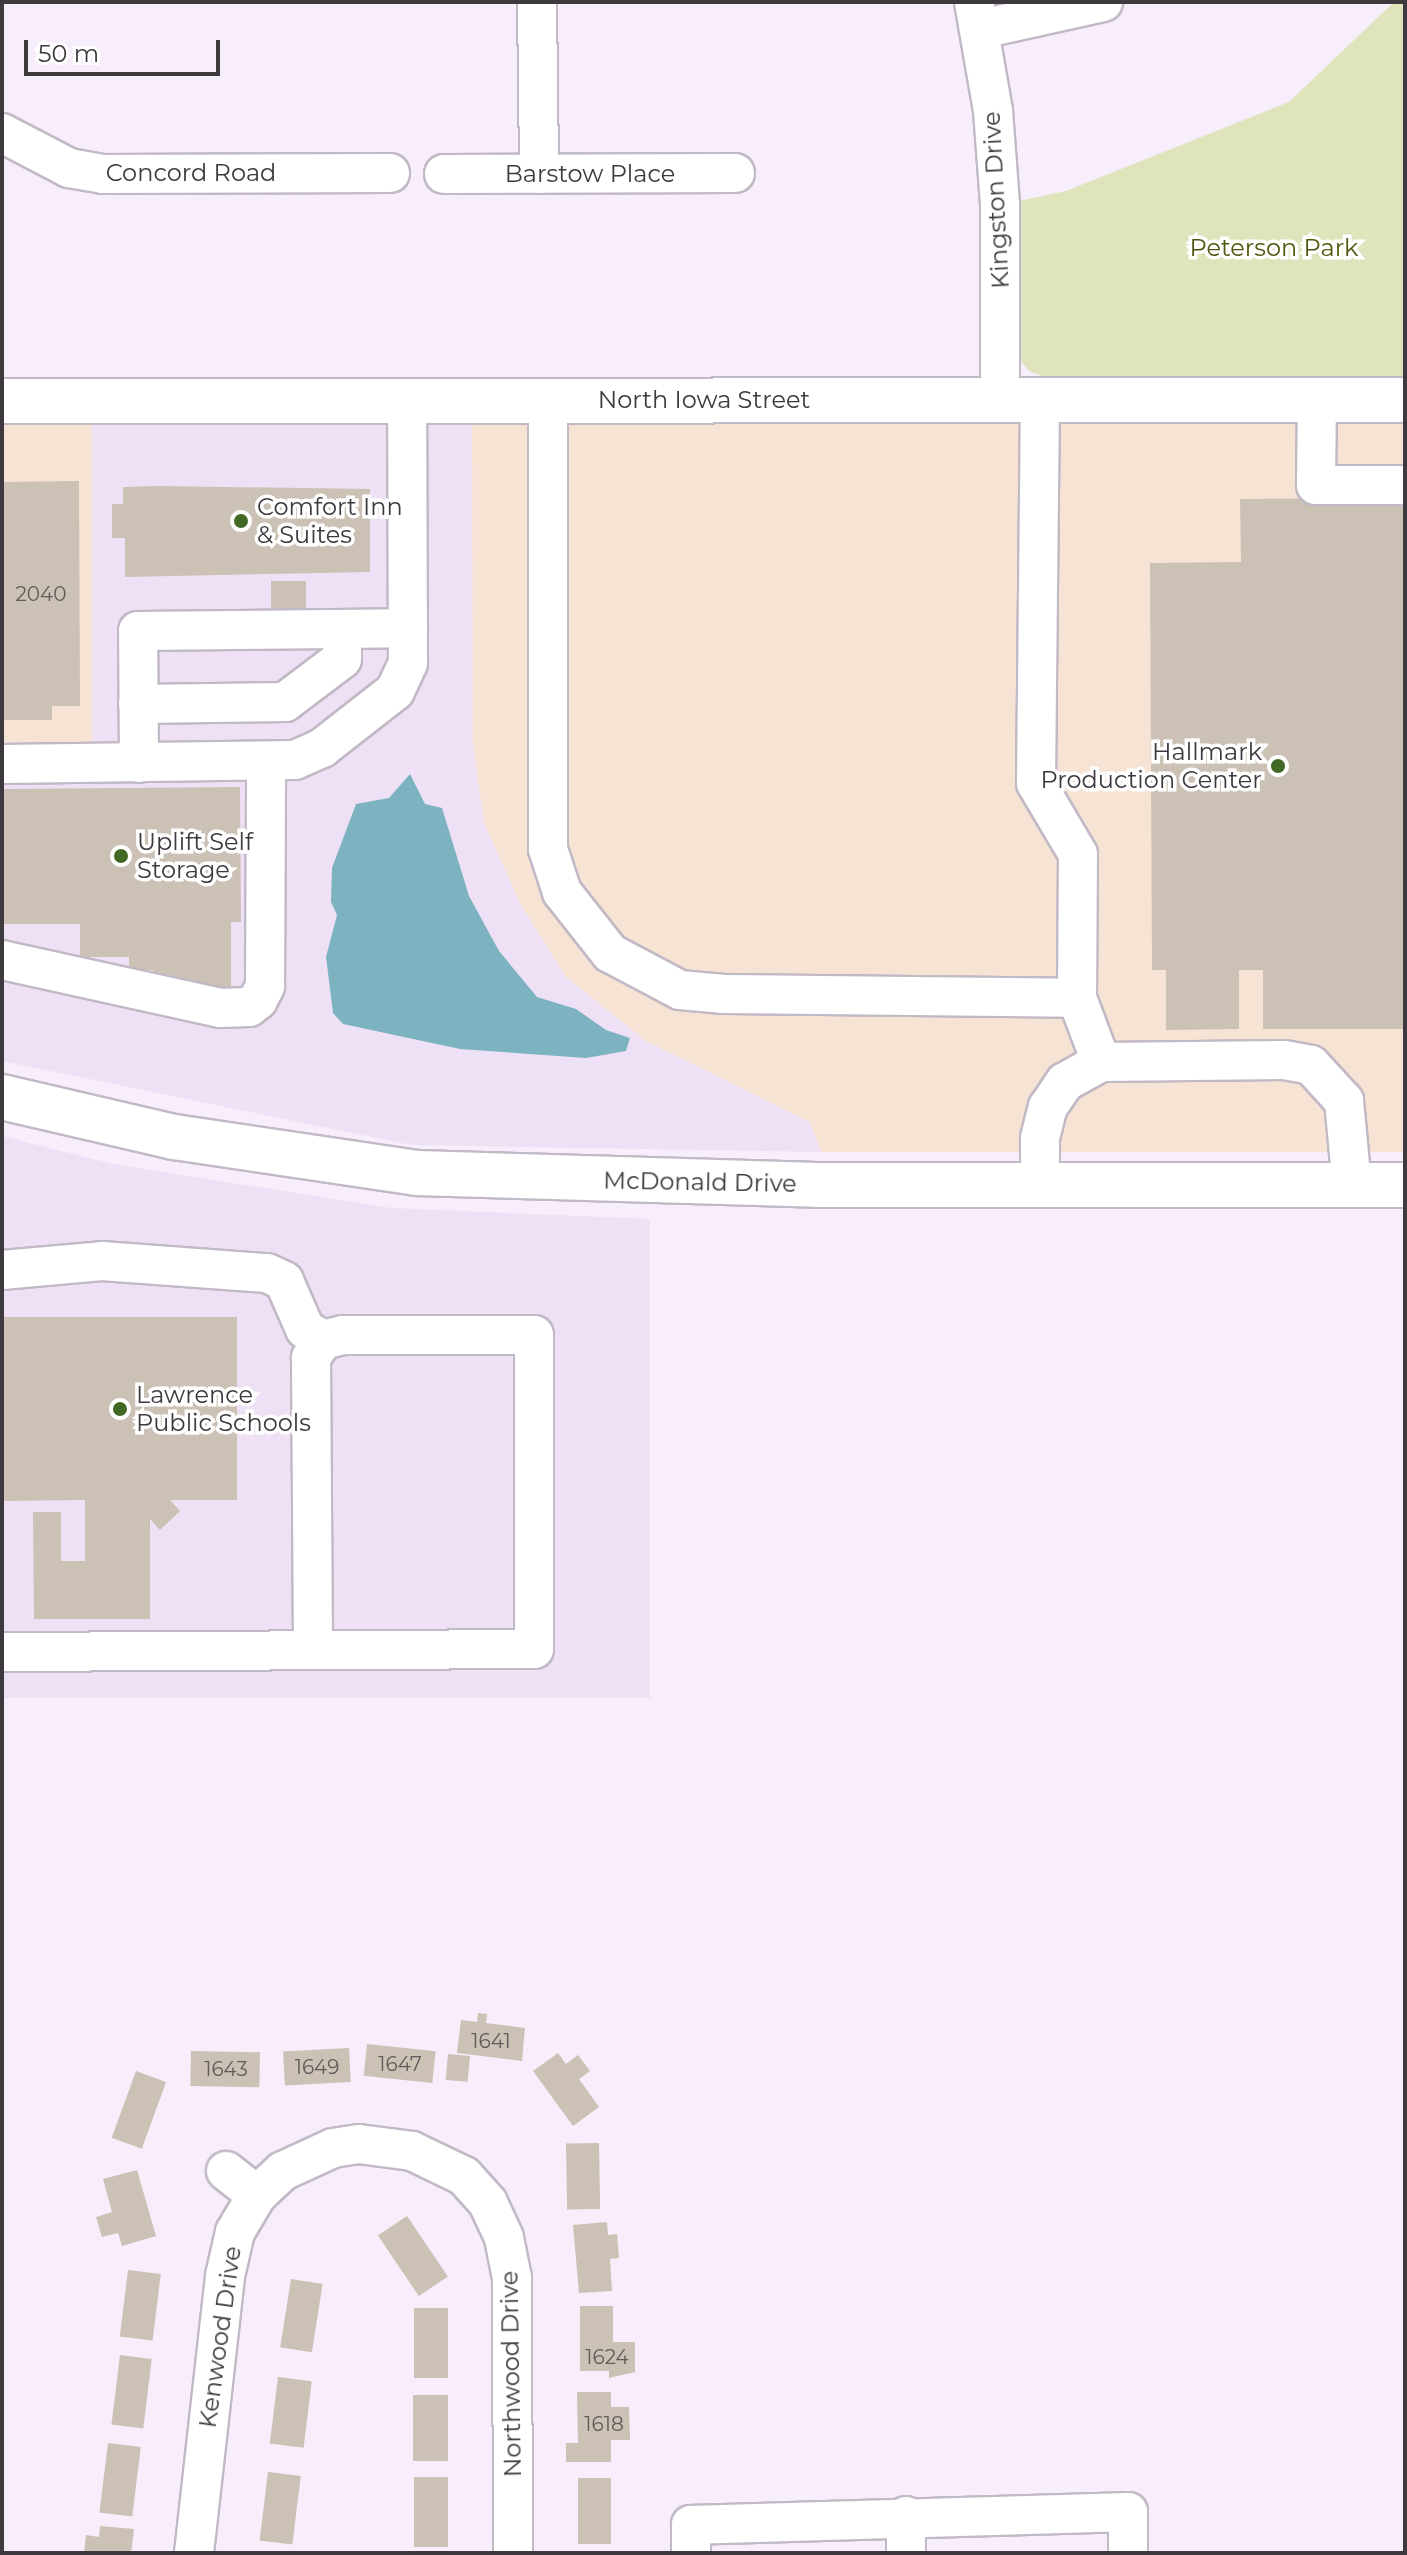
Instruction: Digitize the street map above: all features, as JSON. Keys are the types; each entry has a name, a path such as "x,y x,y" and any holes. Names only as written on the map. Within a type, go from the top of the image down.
{"main road":[{"name":"North Iowa Street","path":"2,401 1405,400"},
{"name":"McDonald Drive","path":"2,1097 174,1137 417,1173 546,1180 1405,1185"}],"street":[{"path":"537,2 539,174"},
{"path":"978,16 1103,2"},
{"name":"Kingston Drive","path":"978,16 1020,399 1036,783 1078,854 1077,998"},
{"name":"Concord Road","path":"2,133 69,168 102,174 390,173"},
{"name":"Barstow Place","path":"444,174 735,173"},
{"path":"2,764 266,762 311,755 395,691 406,675 408,628 407,400"},
{"path":"548,400 548,849 562,892 610,953 680,990 724,994 1077,998 1101,1062"},
{"path":"1317,400 1316,485 1405,485"},
{"path":"139,763 138,631 408,628"},
{"path":"138,704 285,702 342,659 342,629"},
{"path":"2,960 220,1008 249,1007 258,1000 265,986 266,762"},
{"path":"1040,1185 1040,1138 1048,1107 1065,1082 1101,1062 1284,1060 1311,1065 1344,1101 1352,1186"},
{"path":"2,1270 102,1261 267,1273 284,1281 305,1329 323,1340"},
{"path":"2,1652 534,1649 534,1335 343,1335 323,1340 311,1358 313,1650"},
{"name":"Northwood Drive","path":"359,2144 412,2151 474,2165 504,2238 512,2278 513,2553"},
{"name":"Kenwood Drive","path":"194,2553 225,2276 235,2232 257,2195 308,2158 359,2144"},
{"path":"226,2171 257,2195"},
{"path":"691,2553 691,2525 906,2534 1128,2512 1128,2553"}],"shaded area":[{"path":"1405,418 1405,1152 821,1152 810,1122 646,1041 566,977 521,905 484,823 473,746 472,421"},
{"path":"472,421 473,746 646,1041 810,1122 821,1152 411,1145 2,1061 2,748 92,747 92,422"},
{"path":"2,422 92,422 92,748 2,748"},
{"path":"2,1136 113,1164 391,1208 650,1219 650,1698 2,1698"}],"green space":[{"name":"Peterson Park","path":"1394,2 1405,2 1405,377 1047,378 1029,371 1016,355 1014,202 1066,191 1289,102"}],"water":[{"path":"410,774 425,804 442,808 469,896 499,951 537,997 576,1009 606,1030 630,1038 626,1051 586,1058 460,1049 343,1024 333,1013 326,957 337,915 331,902 332,868 356,804 389,798"}],"building":[{"path":"79,481 80,706 52,706 52,720 2,720 2,482"},
{"name":"Comfort Inn & Suites","path":"123,487 370,489 370,572 125,577 125,538 112,538 112,504 123,504"},
{"name":"Hallmark Production Center","path":"1405,498 1405,1029 1263,1029 1263,970 1239,970 1239,1029 1166,1030 1166,970 1152,970 1150,563 1241,562 1240,499"},
{"path":"271,581 306,581 306,615 271,615"},
{"name":"Uplift Self Storage","path":"240,787 241,922 231,922 231,989 177,983 176,976 153,977 153,970 129,970 129,957 80,957 80,924 2,924 2,789"},
{"name":"Lawrence Public Schools","path":"2,1317 237,1317 237,1500 170,1500 180,1511 160,1530 150,1519 150,1619 34,1619 33,1512 61,1512 61,1561 85,1561 85,1500 2,1501"},
{"path":"478,2013 487,2014 486,2023 525,2028 522,2061 457,2053 461,2020 477,2022"},
{"path":"367,2044 436,2051 432,2083 364,2076"},
{"path":"349,2048 351,2082 285,2085 283,2051"},
{"path":"191,2051 260,2052 259,2087 190,2086"},
{"path":"558,2053 566,2064 578,2055 590,2071 579,2079 599,2107 573,2126 533,2071"},
{"path":"448,2054 470,2056 468,2082 446,2080"},
{"path":"136,2071 166,2082 142,2149 112,2138"},
{"path":"599,2143 600,2209 567,2210 566,2144"},
{"path":"137,2170 156,2236 122,2246 118,2233 102,2237 96,2217 112,2212 103,2179"},
{"path":"407,2216 448,2277 419,2296 378,2236"},
{"path":"607,2222 608,2235 617,2234 619,2258 610,2259 612,2291 579,2293 573,2225"},
{"path":"128,2270 161,2274 153,2341 120,2337"},
{"path":"291,2279 323,2284 312,2352 280,2347"},
{"path":"580,2306 613,2306 613,2342 635,2342 635,2372 609,2378 609,2371 580,2371"},
{"path":"414,2308 448,2308 448,2378 414,2378"},
{"path":"120,2355 152,2359 143,2428 111,2424"},
{"path":"278,2377 312,2381 304,2448 270,2444"},
{"path":"577,2392 611,2392 611,2407 629,2407 630,2440 611,2440 611,2462 566,2462 566,2443 578,2443"},
{"path":"413,2395 448,2395 448,2461 413,2461"},
{"path":"108,2443 141,2447 132,2516 99,2512"},
{"path":"268,2472 301,2476 292,2545 260,2540"},
{"path":"414,2477 448,2477 448,2547 414,2547"},
{"path":"578,2478 611,2478 611,2544 578,2544"},
{"path":"100,2526 134,2529 131,2553 84,2553 86,2535 99,2537"}],"place":[{"name":"Comfort Inn & Suites","path":"241,521"},
{"name":"Hallmark Production Center","path":"1278,766"},
{"name":"Uplift Self Storage","path":"121,856"},
{"name":"Lawrence Public Schools","path":"120,1409"}]}
